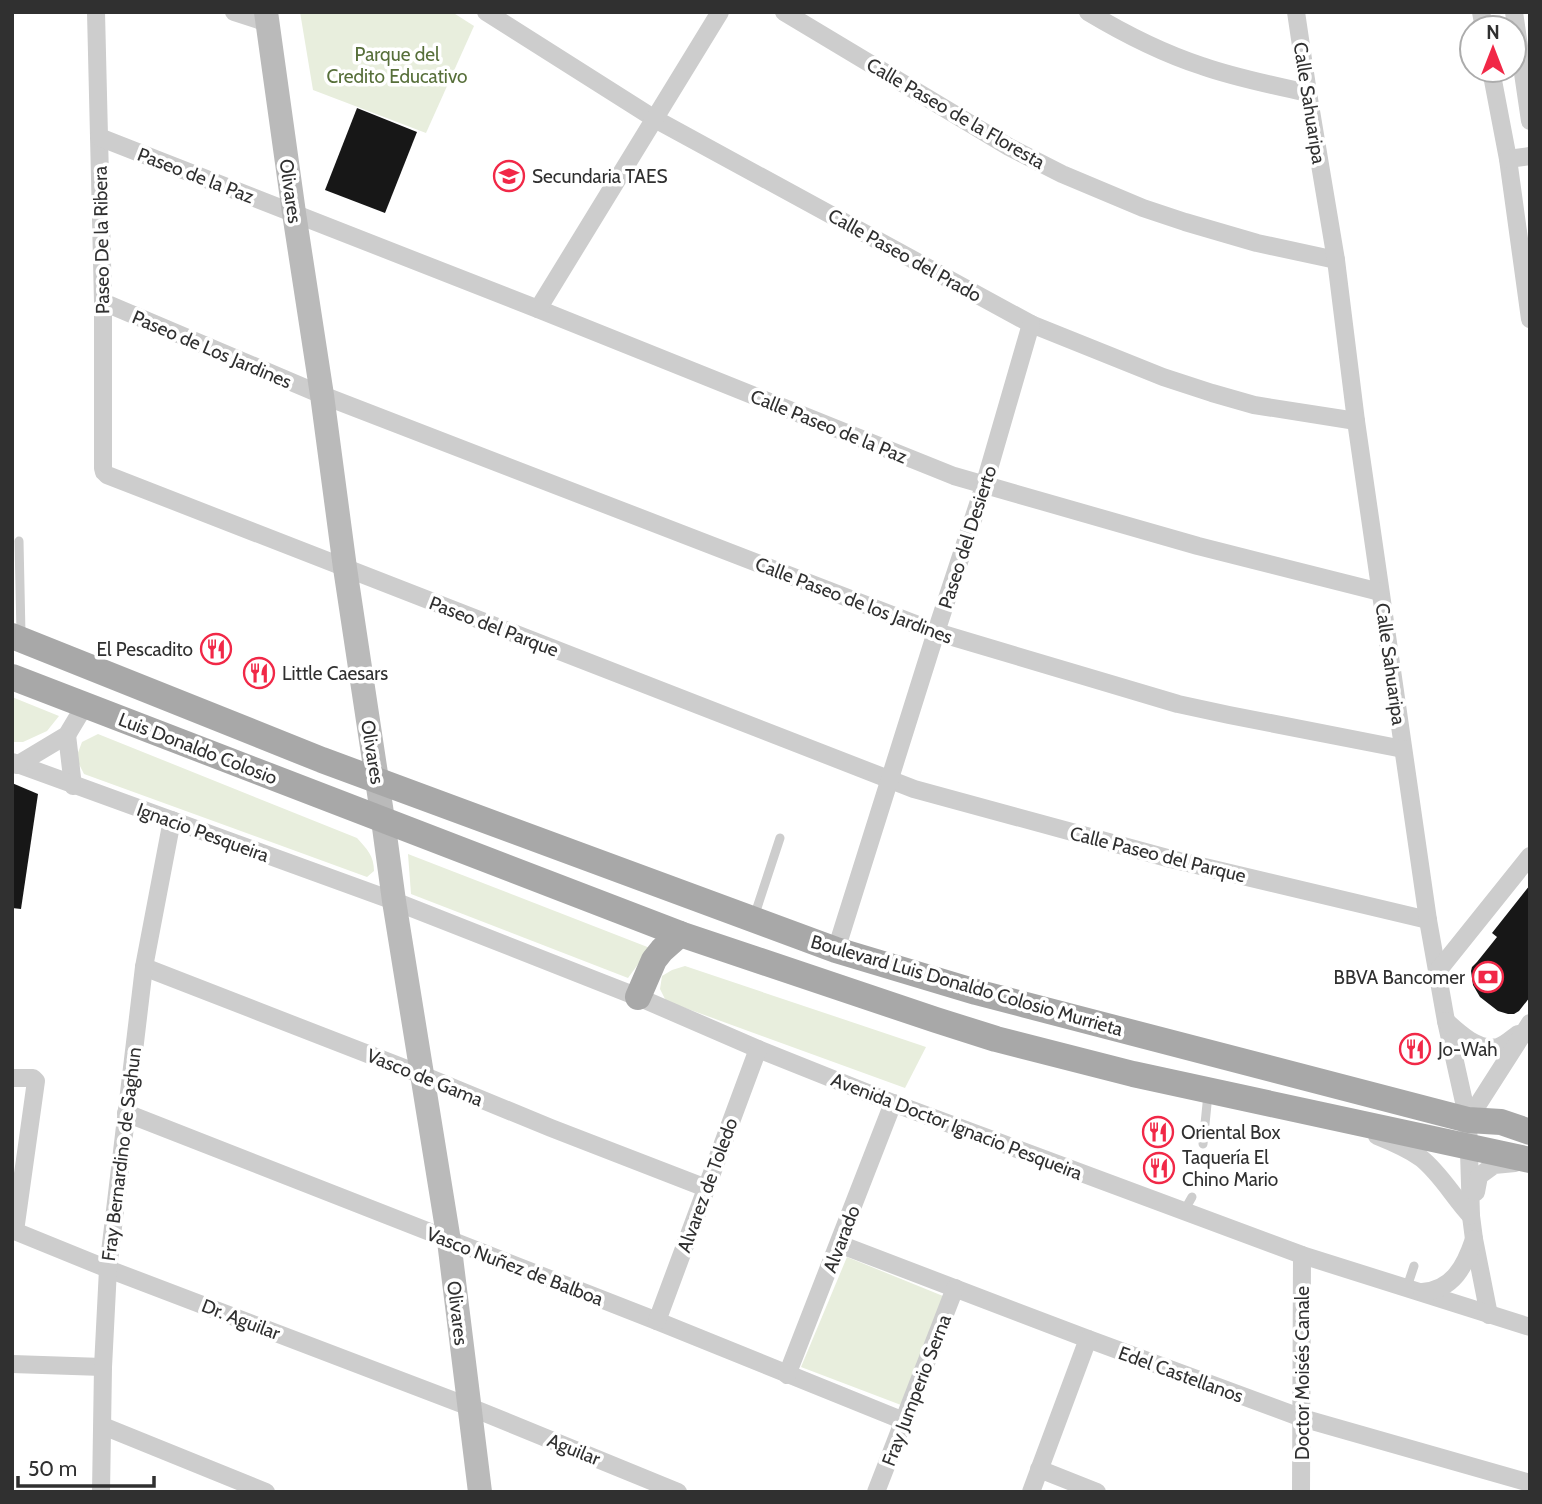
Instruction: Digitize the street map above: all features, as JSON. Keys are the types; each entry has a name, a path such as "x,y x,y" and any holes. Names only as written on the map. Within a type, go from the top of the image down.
{"main road":[{"name":"Olivares","path":"267,18 394,901 450,1241 480,1492"},
{"name":"Luis Donaldo Colosio","path":"17,638 377,780"},
{"name":"Luis Donaldo Colosio","path":"12,677 383,820"},
{"path":"299,787 315,776 322,760"},
{"name":"Boulevard Luis Donaldo Colosio Murrieta","path":"377,780 836,950 976,992 1468,1120 1501,1122 1530,1132"},
{"name":"Boulevard Luis Donaldo Colosio Murrieta","path":"383,820 680,934 996,1039 1133,1074 1530,1161"},
{"path":"638,997 654,960 680,934"}],"street":[{"name":"Paseo De la Ribera","path":"96,12 103,302 103,468"},
{"path":"234,12 267,18"},
{"name":"Calle Paseo del Prado","path":"486,12 655,119 1031,324 1163,377 1212,393 1254,405 1356,421"},
{"path":"538,309 720,12"},
{"name":"Calle Paseo de la Floresta","path":"784,12 1009,147 1062,174 1143,208 1185,222 1256,243 1336,260"},
{"path":"1088,12 1145,42 1201,66 1308,93"},
{"name":"Calle Sahuaripa","path":"1296,12 1336,260 1356,421 1428,920 1446,1021 1468,1120 1471,1216 1489,1315"},
{"path":"1494,84 1508,159 1530,319"},
{"path":"1527,84 1530,121"},
{"name":"Paseo de la Paz","path":"99,137 294,214"},
{"path":"1508,159 1530,156"},
{"name":"Calle Paseo de la Paz","path":"294,214 984,486 1198,546 1380,592"},
{"name":"Paseo de Los Jardines","path":"103,302 322,395"},
{"name":"Paseo del Desierto","path":"836,950 984,486 1031,324"},
{"name":"Calle Paseo de los Jardines","path":"322,395 936,632 1178,704 1404,749"},
{"name":"Paseo del Parque","path":"103,468 107,475 889,780"},
{"path":"15,764 66,735 85,705"},
{"path":"66,735 73,786"},
{"name":"Ignacio Pesqueira","path":"15,764 394,901"},
{"name":"Calle Paseo del Parque","path":"889,780 1171,859 1428,920"},
{"name":"Fray Bernardino de Saghun","path":"101,1492 108,1269 144,967 172,820"},
{"path":"1437,972 1530,856"},
{"name":"Avenida Doctor Ignacio Pesqueira","path":"394,901 638,997 893,1103 1188,1204 1302,1255 1530,1327"},
{"name":"Vasco de Gama","path":"144,967 706,1188"},
{"path":"1446,1021 1459,1034 1487,1046 1499,1046 1526,1027"},
{"path":"1468,1120 1526,1027"},
{"name":"Alvarez de Toledo","path":"657,1321 758,1049"},
{"path":"12,1078 36,1081 14,1230"},
{"name":"Alvarado","path":"787,1375 893,1103"},
{"name":"Vasco Nuñez de Balboa","path":"126,1113 904,1421"},
{"path":"1323,1116 1391,1142 1420,1158 1471,1216"},
{"path":"1471,1216 1479,1175 1494,1165 1530,1161"},
{"name":"Dr. Aguilar","path":"14,1230 108,1269 470,1406"},
{"path":"1414,1290 1434,1291 1457,1276 1468,1258 1474,1239"},
{"name":"Edel Castellanos","path":"839,1244 1301,1418 1530,1483"},
{"name":"Doctor Moisés Canale","path":"1301,1492 1302,1255"},
{"name":"Fray Jumperio Serna","path":"876,1492 955,1288"},
{"path":"1031,1492 1088,1339"},
{"path":"12,1364 103,1367"},
{"name":"Aguilar","path":"470,1406 678,1492"},
{"path":"103,1426 249,1488 266,1492"},
{"path":"1039,1469 1097,1492"}],"lane":[{"path":"17,638 19,541"},
{"path":"753,919 780,838"},
{"path":"1203,1144 1209,1091"},
{"path":"1414,1266 1414,1290"}],"green space":[{"name":"Parque del Credito Educativo","path":"300,12 452,12 474,26 426,133 313,90"},
{"path":"12,697 59,716 47,731 23,742 12,742"},
{"path":"98,734 357,838 367,849 374,871 367,877 84,774 76,758 82,742"},
{"path":"408,854 650,948 628,978 411,894"},
{"path":"685,966 926,1047 905,1088 666,1001 660,989 662,976"},
{"path":"847,1257 943,1296 901,1405 801,1367"}],"building":[{"path":"357,108 417,132 385,213 325,190"},
{"path":"12,783 38,794 21,909 12,908"},
{"name":"BBVA Bancomer","path":"1530,885 1530,997 1519,1011 1508,1014 1498,1011 1480,997 1473,985 1471,971 1497,937 1492,933"}],"place":[{"name":"Secundaria TAES","path":"509,176"},
{"name":"El Pescadito","path":"216,649"},
{"name":"Little Caesars","path":"259,673"},
{"name":"BBVA Bancomer","path":"1488,977"},
{"name":"Jo-Wah","path":"1415,1049"},
{"name":"Oriental Box","path":"1158,1132"},
{"name":"Taquería El Chino Mario","path":"1159,1168"}]}
